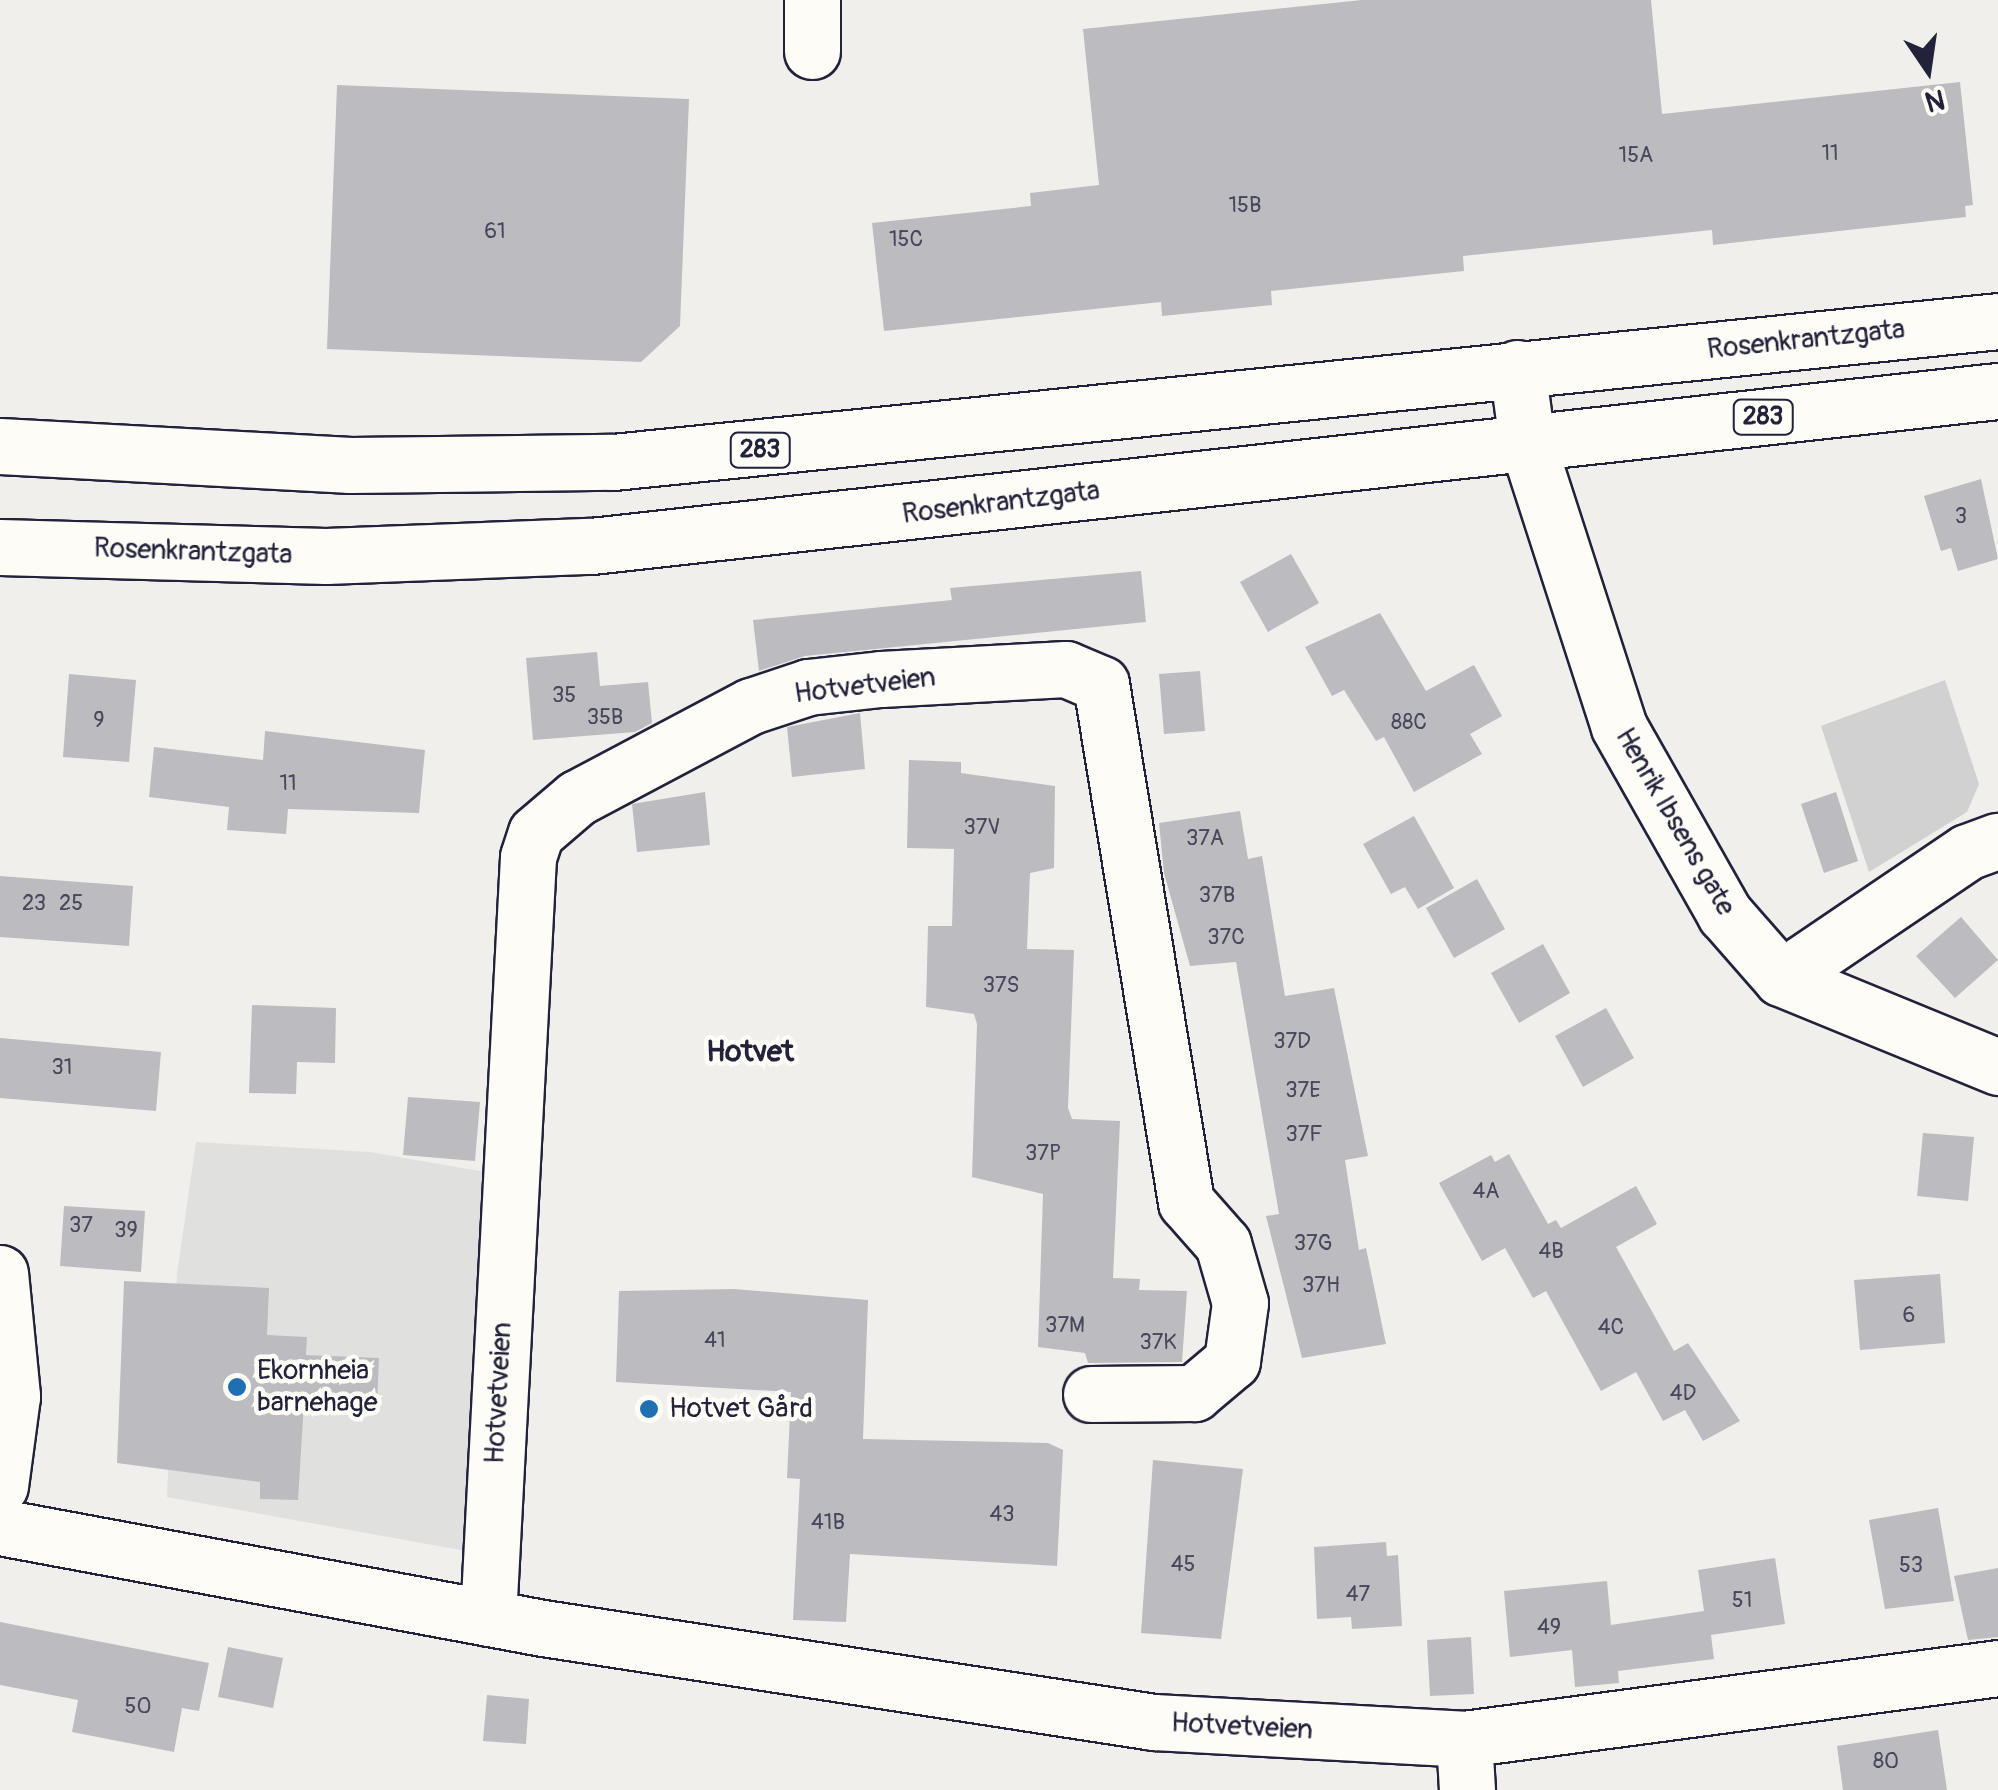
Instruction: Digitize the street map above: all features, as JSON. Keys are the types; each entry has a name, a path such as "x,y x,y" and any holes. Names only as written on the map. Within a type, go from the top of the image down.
{"street":[{"name":"Rosenkrantzgata","path":"0,446 350,465 613,462 1998,321"},
{"name":"Henrik Ibsens gate","path":"1517,368 1527,442 1618,726 1724,914 1781,978 1998,1067"},
{"name":"Rosenkrantzgata","path":"0,547 326,556 591,546 1998,391"},
{"name":"Hotvetveien","path":"488,1618 528,856 536,833 577,798 751,706 808,687 881,679 1066,669 1102,684 1186,1202 1223,1244 1240,1302 1232,1361 1194,1393 1091,1394"},
{"path":"1781,978 1967,852 1998,842"},
{"path":"0,1273 12,1396 0,1486"},
{"name":"Hotvetveien","path":"0,1527 488,1618 1154,1722 1466,1765 1998,1668"}],"shaded area":[{"path":"1945,680 1979,784 1967,812 1869,872 1821,726"},
{"path":"196,1142 370,1152 491,1173 477,1553 167,1497 177,1274"}],"building":[{"path":"1362,0 1651,0 1662,114 1960,82 1973,205 1965,206 1966,217 1713,245 1712,230 1463,256 1464,271 1271,291 1272,305 1162,316 1161,302 884,331 872,223 1031,206 1030,193 1099,185 1083,29"},
{"path":"337,85 689,99 680,326 641,362 327,349"},
{"path":"1981,479 1998,559 1958,571 1951,548 1941,551 1924,496"},
{"path":"1291,554 1319,603 1268,632 1240,582"},
{"path":"1141,571 1146,622 805,656 759,671 753,620 952,600 950,588"},
{"path":"1380,613 1426,691 1474,665 1502,716 1470,734 1482,754 1414,792 1384,737 1376,741 1344,690 1332,696 1305,647"},
{"path":"597,652 600,686 648,682 652,723 635,732 533,740 526,658"},
{"path":"1200,671 1205,731 1164,734 1159,674"},
{"path":"69,674 136,680 129,762 63,757"},
{"path":"860,713 865,769 792,777 787,727"},
{"path":"265,731 425,750 419,813 288,809 286,834 227,830 229,807 149,797 154,747 263,760"},
{"path":"909,760 961,762 961,773 1055,786 1054,868 1030,873 1027,949 1074,950 1068,1108 1072,1119 1120,1121 1113,1278 1140,1279 1139,1290 1187,1291 1182,1362 1088,1363 1085,1353 1038,1347 1043,1194 972,1177 977,1024 974,1014 926,1007 928,926 952,926 954,849 907,848"},
{"path":"705,792 710,845 637,852 632,804"},
{"path":"1836,792 1858,861 1824,873 1801,804"},
{"path":"1240,811 1248,859 1262,856 1285,996 1334,988 1368,1156 1345,1160 1359,1250 1366,1248 1386,1344 1302,1358 1266,1216 1279,1214 1236,962 1190,966 1164,873 1159,823"},
{"path":"1414,816 1454,888 1418,909 1405,887 1391,894 1363,844"},
{"path":"0,876 133,886 129,946 0,937"},
{"path":"1477,879 1505,929 1454,958 1426,908"},
{"path":"1961,917 1998,960 1955,998 1916,956"},
{"path":"1543,944 1570,993 1519,1023 1491,973"},
{"path":"252,1005 336,1008 335,1063 297,1062 296,1094 249,1093"},
{"path":"1606,1008 1634,1058 1583,1087 1555,1036"},
{"path":"0,1038 161,1052 156,1111 0,1098"},
{"path":"408,1097 480,1102 475,1161 403,1155"},
{"path":"1923,1133 1974,1137 1968,1201 1917,1196"},
{"path":"1509,1154 1548,1224 1556,1220 1561,1228 1636,1186 1657,1224 1616,1247 1674,1351 1688,1343 1740,1421 1703,1441 1685,1410 1663,1421 1636,1372 1601,1391 1546,1291 1533,1298 1505,1248 1482,1261 1439,1183 1491,1155 1495,1162"},
{"path":"64,1206 145,1211 141,1272 60,1266"},
{"path":"1940,1274 1945,1343 1860,1350 1854,1280"},
{"path":"124,1281 269,1288 267,1335 307,1337 306,1355 379,1358 377,1406 304,1402 298,1500 260,1499 260,1482 117,1463"},
{"path":"734,1289 868,1300 863,1439 1048,1443 1063,1450 1057,1566 850,1554 846,1622 793,1620 800,1479 787,1478 791,1392 616,1382 619,1291"},
{"path":"1153,1460 1243,1469 1221,1639 1141,1633"},
{"path":"1938,1508 1954,1601 1885,1609 1869,1520"},
{"path":"1386,1542 1387,1556 1398,1555 1402,1626 1352,1629 1351,1617 1317,1619 1314,1547"},
{"path":"1775,1558 1785,1624 1711,1635 1714,1659 1618,1671 1619,1683 1575,1687 1572,1650 1510,1657 1504,1591 1607,1581 1611,1625 1704,1611 1698,1570"},
{"path":"1998,1568 1998,1637 1968,1640 1954,1576"},
{"path":"0,1622 209,1663 199,1711 182,1708 174,1752 72,1732 78,1700 0,1685"},
{"path":"1471,1637 1474,1694 1430,1696 1427,1640"},
{"path":"228,1647 283,1658 273,1708 218,1697"},
{"path":"487,1695 529,1699 526,1744 483,1741"},
{"path":"1938,1730 1947,1790 1843,1790 1837,1746"}],"place":[{"name":"Ekornheia barnehage","path":"237,1387"},
{"name":"Hotvet Gård","path":"649,1409"}],"district":[{"name":"Hotvet","path":"750,1052"}]}
